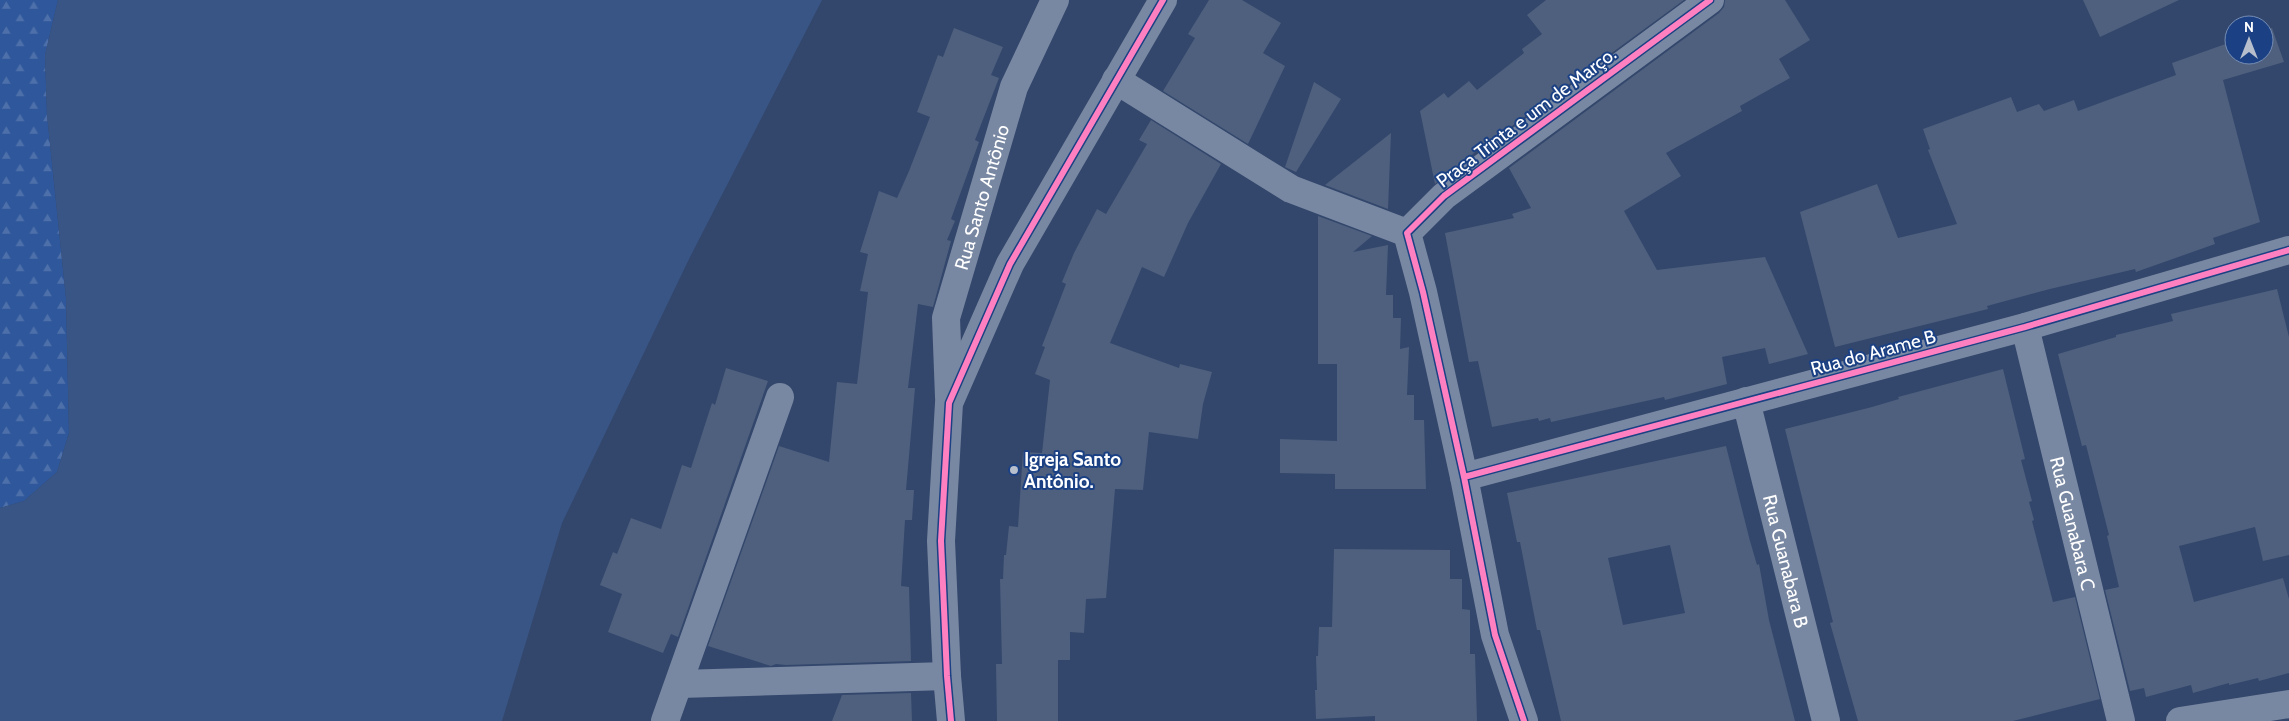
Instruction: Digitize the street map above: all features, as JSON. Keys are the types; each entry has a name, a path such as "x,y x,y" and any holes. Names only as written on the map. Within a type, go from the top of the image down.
{"street":[{"name":"Rua Santo Antônio","path":"949,404 946,318 1014,87 1055,0"},
{"path":"952,721 947,676 941,542 949,404 1010,264 1163,0"},
{"name":"Praça Trinta e um de Março.","path":"1407,233 1444,196 1710,0"},
{"path":"1116,80 1291,189 1407,233 1423,292 1464,477 1495,635 1524,721"},
{"name":"Rua do Arame B","path":"1464,477 2288,255"},
{"name":"Rua Guanabara C","path":"2025,327 2121,721"},
{"path":"666,721 780,397"},
{"name":"Rua Guanabara B","path":"1746,401 1826,721"},
{"path":"680,684 947,676"},
{"path":"2180,721 2289,704"}],"green space":[{"path":"0,0 58,0 45,55 47,115 66,298 69,433 57,472 24,501 0,508"}],"shaded area":[{"path":"58,0 822,0 690,257 562,523 502,721 0,721 0,508 24,501 57,472 69,433 66,298 47,115 45,55"}],"building":[{"path":"1209,0 1242,0 1281,23 1263,53 1285,66 1248,144 1163,91 1195,38 1188,34"},
{"path":"1546,0 1684,0 1488,142 1435,184 1420,111 1444,93 1448,98 1469,81 1477,90 1524,53 1522,49 1542,34 1527,15"},
{"path":"1725,0 1785,0 1810,40 1779,59 1790,78 1740,106 1742,111 1666,153 1681,176 1624,211 1657,270 1765,257 1808,354 1769,364 1765,348 1722,357 1727,384 1665,400 1664,397 1551,422 1550,418 1539,421 1538,418 1492,427 1478,361 1469,362 1445,233 1514,218 1512,214 1531,208 1509,168 1719,13 1724,7"},
{"path":"2083,0 2179,0 2100,37"},
{"path":"954,28 1003,47 991,75 999,78 975,140 979,142 951,219 955,221 947,240 951,241 933,307 918,304 908,388 915,388 906,490 914,490 912,520 905,520 901,586 909,587 911,661 776,664 771,666 708,646 779,446 829,462 837,382 857,384 868,292 860,291 868,254 860,252 879,191 897,198 909,171 930,117 917,112 938,55 943,57"},
{"path":"2274,34 2284,62 2274,65"},
{"path":"2224,45 2224,65 2274,65 2223,80 2260,222 2213,238 2215,244 2136,272 2135,269 2050,289 1987,306 1988,309 1835,347 1800,212 1877,184 1898,238 1957,224 1928,150 1930,149 1923,129 2011,97 2017,112 2039,104 2044,111 2074,100 2078,111 2176,75 2172,63"},
{"path":"1314,82 1341,99 1296,172 1285,167"},
{"path":"1151,120 1221,164 1188,223 1164,277 1142,267 1110,343 1179,368 1180,364 1212,372 1203,404 1198,439 1149,432 1143,490 1115,489 1106,598 1086,599 1084,633 1070,632 1070,660 1058,660 1058,721 997,721 996,664 1002,664 1000,579 1003,579 1004,555 1006,555 1009,526 1018,527 1023,452 1042,453 1050,380 1035,374 1045,347 1042,346 1066,284 1062,282 1074,253 1097,209 1106,214 1147,144 1139,140"},
{"path":"1391,133 1388,209 1325,185"},
{"path":"1318,216 1372,236 1353,252 1388,245 1386,295 1393,295 1393,318 1401,318 1400,349 1409,347 1407,395 1414,395 1414,420 1424,420 1426,489 1335,489 1335,474 1280,473 1280,439 1337,441 1337,364 1318,364"},
{"path":"2277,289 2289,337 2289,555 2263,561 2255,527 2179,546 2194,602 2283,578 2289,599 2289,673 2259,681 2258,678 2229,685 2229,683 2193,693 2191,685 2146,697 2144,688 2130,691 2105,590 2119,587 2107,536 2109,535 2086,445 2082,446 2058,354 2116,337 2116,335 2173,321 2171,314"},
{"path":"726,368 768,381 678,637 671,634 663,653 608,632 622,594 600,585 613,552 617,554 631,518 661,529 682,465 691,468 712,403 715,405"},
{"path":"2003,369 2025,459 2021,460 2032,501 2029,502 2034,520 2032,521 2053,602 2075,597 2100,699 2013,721 1858,721 1830,623 1833,622 1785,429 1872,407 1899,399 1898,397"},
{"path":"1726,446 1750,541 1757,565 1759,564 1769,620 1795,721 1561,721 1540,630 1537,630 1520,542 1517,542 1507,493","holes":["1670,545 1685,613 1623,625 1608,558"]},
{"path":"1334,549 1450,550 1450,579 1462,579 1462,609 1470,610 1470,654 1475,654 1477,721 1375,721 1375,716 1316,719 1316,656 1318,656 1319,627 1332,627"},
{"path":"911,693 912,721 832,721 842,695"}],"cycle path":[{"path":"951,721 941,541 949,403 1010,264 1163,0"},
{"path":"1524,721 1495,635 1464,477 1423,292 1407,233 1444,196 1710,0"},
{"path":"1464,477 2025,327 2289,250"}],"place":[{"name":"Igreja Santo Antônio.","path":"1014,470"}]}
